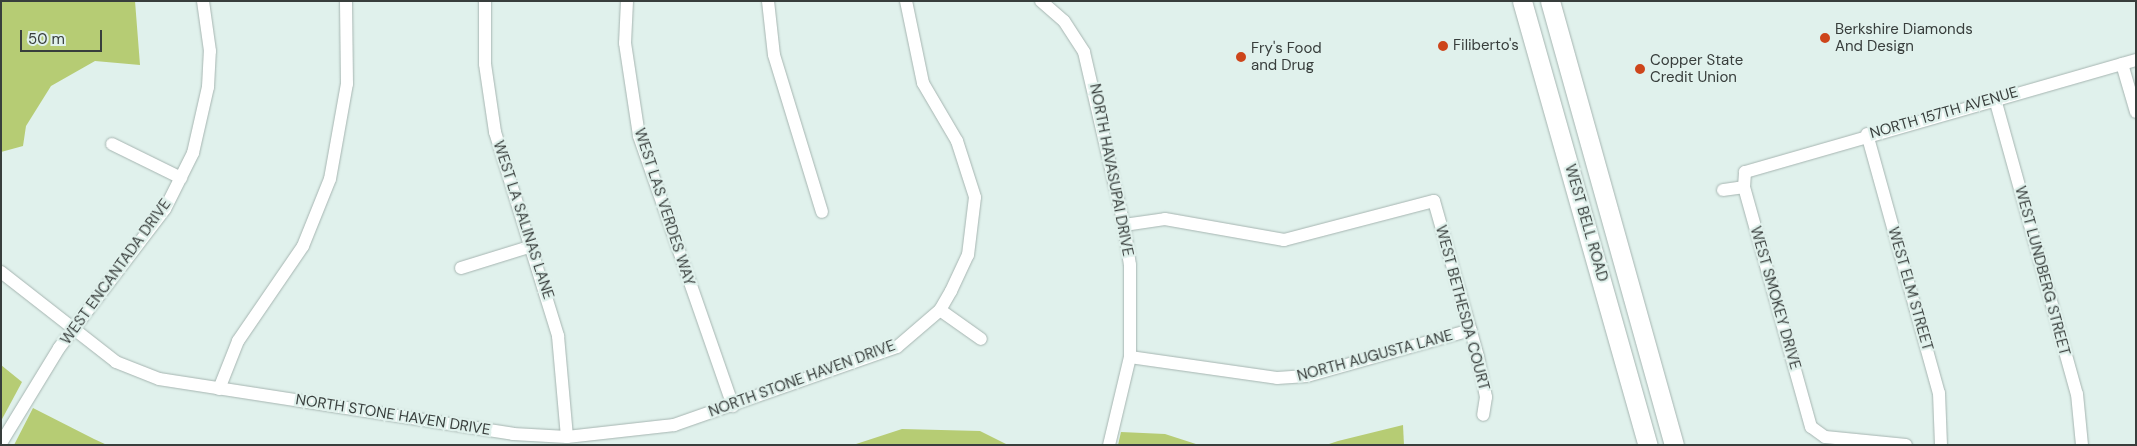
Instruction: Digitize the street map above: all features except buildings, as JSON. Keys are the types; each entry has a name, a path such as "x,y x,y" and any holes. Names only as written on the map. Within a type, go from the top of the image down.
{"main road":[{"name":"WEST BELL ROAD","path":"1522,1 1648,445"},
{"name":"WEST BELL ROAD","path":"1550,1 1674,445"},
{"path":"1535,47 1561,40"}],"street":[{"name":"WEST ENCANTADA DRIVE","path":"1,443 75,328 165,209 193,153 208,87 210,51 203,1"},
{"path":"220,389 238,340 302,246 330,178 342,130 347,84 346,1"},
{"name":"WEST LA SALINAS LANE","path":"485,1 485,64 495,132 532,246 558,336 567,437"},
{"name":"WEST LAS VERDES WAY","path":"627,1 626,43 639,136 733,406"},
{"path":"768,1 774,55 822,212"},
{"name":"NORTH STONE HAVEN DRIVE","path":"1,272 135,372 220,389 513,434 567,437 674,425 889,350 940,310 968,255 975,197 957,141 923,83 906,1"},
{"name":"NORTH HAVASUPAI DRIVE","path":"1040,1 1064,21 1084,52 1094,79 1124,225 1130,265 1130,356 1109,445"},
{"name":"NORTH 157TH AVENUE","path":"1744,187 1745,172 1751,166 2136,60"},
{"path":"2122,64 2136,112"},
{"name":"WEST LUNDBERG STREET","path":"1995,99 2076,394 2082,445"},
{"name":"WEST ELM STREET","path":"1867,134 1939,393 1942,445"},
{"path":"112,144 181,178"},
{"path":"1723,190 1744,187"},
{"name":"WEST SMOKEY DRIVE","path":"1744,187 1814,432 1825,437 1906,445"},
{"name":"WEST BETHESDA COURT","path":"1124,225 1165,219 1284,240 1434,201 1471,330 1486,397 1483,415"},
{"path":"461,268 532,246"},
{"path":"940,310 981,339"},
{"name":"NORTH AUGUSTA LANE","path":"1130,356 1277,378 1307,376 1471,330"}],"green space":[{"path":"1,1 135,1 140,65 95,61 51,86 26,126 23,146 1,152"},
{"path":"1,365 22,382 1,421"},
{"path":"33,408 94,439 107,445 14,445"},
{"path":"1403,425 1404,445 1326,445 1338,441"},
{"path":"902,429 980,431 1008,445 853,445"},
{"path":"1121,432 1165,434 1199,445 1118,445"}],"place":[{"name":"Berkshire Diamonds And Design","path":"1825,38"},
{"name":"Filiberto's","path":"1443,46"},
{"name":"Fry's Food and Drug","path":"1241,57"},
{"name":"Copper State Credit Union","path":"1640,69"}]}
